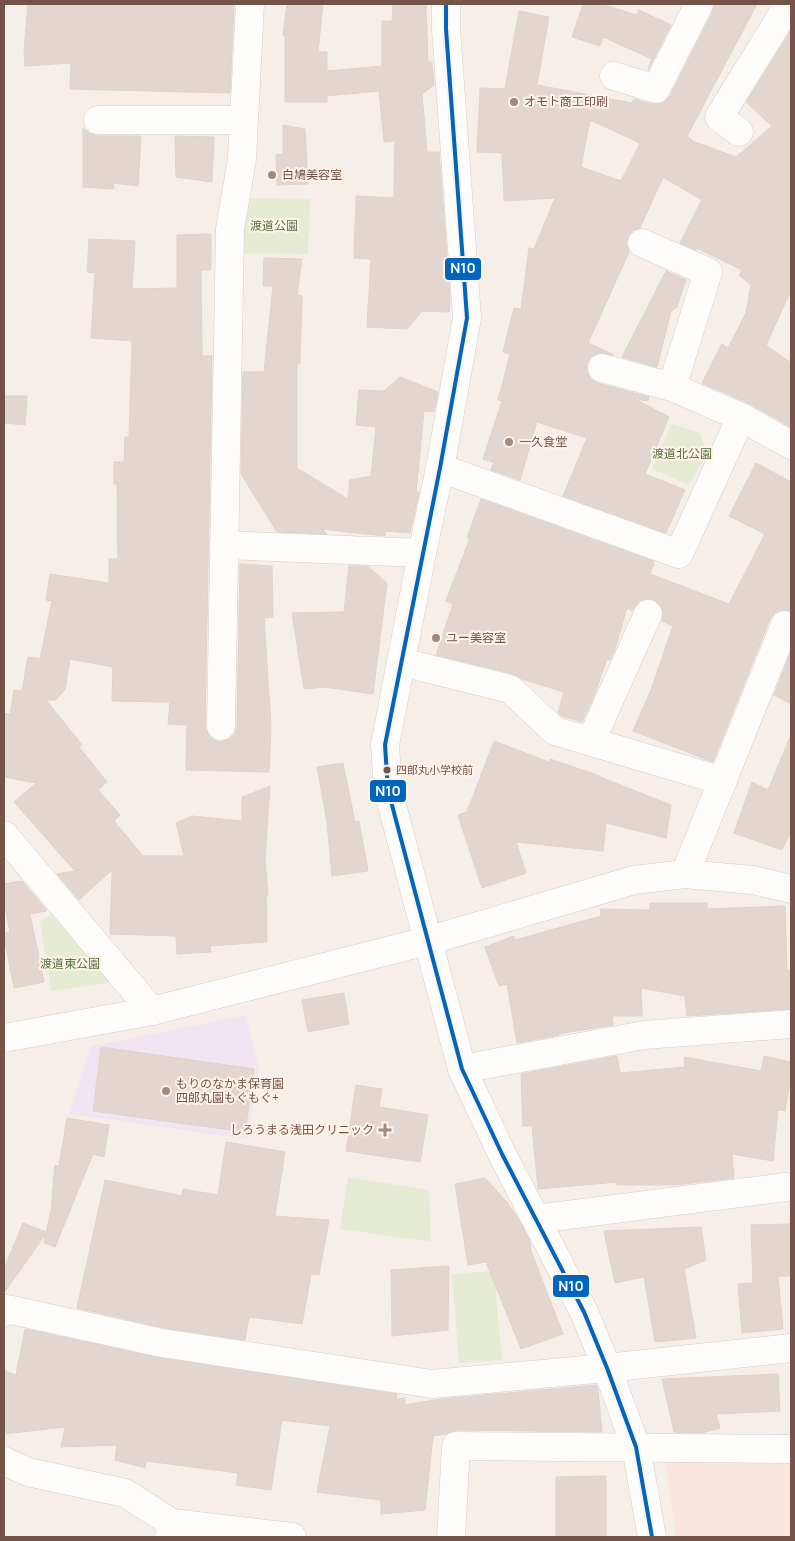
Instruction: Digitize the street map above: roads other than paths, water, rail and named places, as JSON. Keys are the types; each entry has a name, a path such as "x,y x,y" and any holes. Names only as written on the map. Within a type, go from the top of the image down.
{"street":[{"path":"221,726 230,229 242,159 250,4"},
{"path":"446,4 446,29 467,318 440,468 385,745 388,790 426,941 462,1069 502,1154 584,1312 607,1368 636,1448 652,1537"},
{"path":"614,76 656,89 699,4"},
{"path":"739,132 719,117 790,4"},
{"path":"98,120 244,120"},
{"path":"642,242 708,272 672,386"},
{"path":"602,368 672,386 742,417 791,445"},
{"path":"440,468 679,554 742,417"},
{"path":"224,546 422,554"},
{"path":"591,741 648,614"},
{"path":"685,874 785,625"},
{"path":"401,662 510,689 555,731 723,781"},
{"path":"4,835 152,1011"},
{"path":"4,1038 152,1011 426,941 634,880 685,874 753,880 791,889"},
{"path":"462,1069 644,1035 791,1024"},
{"path":"536,1219 786,1187"},
{"path":"4,1312 7,1309 162,1342 432,1384 607,1368 791,1348"},
{"path":"451,1537 456,1446 791,1449"},
{"path":"4,1461 28,1472 125,1493 170,1530 292,1537"}],"place":[{"name":"オモト商工印刷","path":"514,102"},
{"name":"白鳩美容室","path":"272,175"},
{"name":"一久食堂","path":"509,442"},
{"name":"ユー美容室","path":"436,638"},
{"name":"四郎丸小学校前","path":"387,770"},
{"name":"もりのなかま保育園 四郎丸園もぐもぐ+","path":"166,1091"},
{"name":"しろうまる浅田クリニック","path":"385,1130"}],"park label":[{"name":"渡道公園","path":"274,226"},
{"name":"渡道北公園","path":"682,454"},
{"name":"渡道東公園","path":"70,964"}]}
